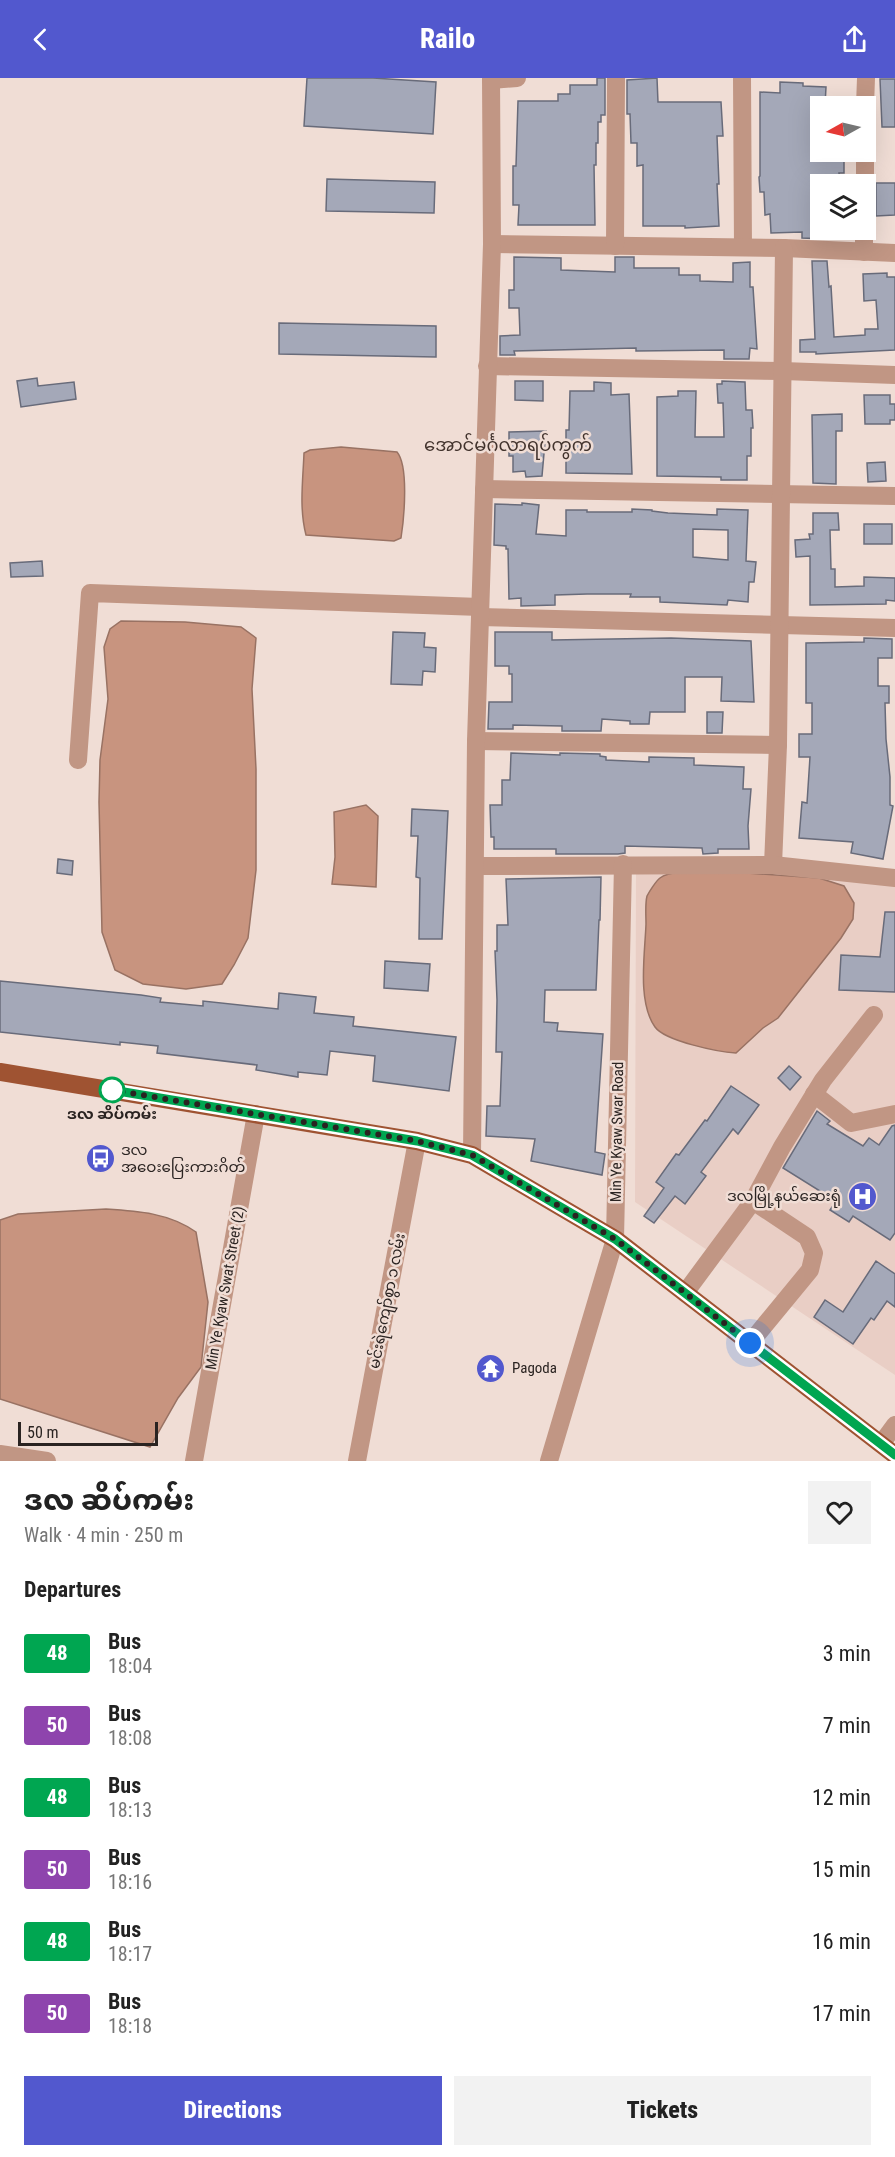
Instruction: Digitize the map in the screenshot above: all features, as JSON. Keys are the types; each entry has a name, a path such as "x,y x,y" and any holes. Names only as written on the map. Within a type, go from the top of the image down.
{"main road":[{"path":"0,1072 417,1141 472,1155 615,1239 888,1450"}],"street":[{"path":"472,1155 476,741 492,244 491,79 517,78"},
{"path":"615,246 616,78"},
{"path":"742,78 743,247"},
{"path":"865,96 866,78"},
{"path":"864,240 864,252"},
{"path":"492,244 743,247 895,253"},
{"path":"773,865 778,746 784,248"},
{"path":"487,366 895,375"},
{"path":"484,489 782,496 895,496"},
{"path":"78,760 90,593 480,612 895,628"},
{"path":"476,741 778,746"},
{"name":"Min Ye Kyaw Swar Road","path":"549,1461 615,1239 623,864"},
{"path":"475,866 773,865 895,878"},
{"path":"685,1293 753,1201 814,1094 874,1015"},
{"path":"814,1094 851,1123 895,1114"},
{"name":"Min Ye Kyaw Swat Street (2)","path":"194,1461 256,1114"},
{"name":"မင်းရဲကျော်စွာ ၁ လမ်း","path":"357,1461 417,1141"},
{"path":"750,1343 810,1270 814,1253 807,1237 753,1201"},
{"path":"888,1450 895,1425"},
{"path":"0,1454 46,1461"}],"shaded area":[{"path":"341,447 397,452 401,459 404,480 401,538 394,541 306,535 302,504 304,453 310,450"},
{"path":"121,621 185,622 241,627 256,638 252,689 256,769 256,870 248,938 222,984 186,989 143,984 115,970 102,932 100,760 108,699 104,647 110,629"},
{"path":"366,805 378,816 376,887 332,884 335,857 334,812"},
{"path":"636,870 761,870 895,881 895,1375 635,1202"},
{"path":"719,871 819,878 844,886 854,903 853,919 841,938 778,1018 763,1028 736,1053 692,1045 661,1032 649,1017 644,991 646,906 649,892 658,879 665,875 680,872"},
{"path":"106,1209 141,1212 164,1217 196,1232 208,1302 201,1367 178,1398 150,1447 0,1399 0,1220 18,1214"}],"building":[{"path":"307,78 373,78 436,82 433,134 304,126"},
{"path":"597,78 605,78 605,115 601,115 601,122 598,122 596,165 594,165 595,225 518,225 519,205 513,205 513,166 516,166 518,101 558,101 558,94 570,94 570,85 597,85"},
{"path":"657,78 658,102 721,102 723,136 717,136 719,226 685,228 685,226 643,226 643,165 637,166 637,143 631,143 630,114 627,114 627,80"},
{"path":"880,79 895,79 895,127 882,127"},
{"path":"780,82 826,87 826,96 810,96 810,162 844,162 844,173 810,174 810,238 802,238 802,232 771,233 770,214 765,215 764,192 760,192 760,92 780,93"},
{"path":"327,179 435,182 434,213 326,211"},
{"path":"876,183 895,183 895,215 876,216"},
{"path":"514,257 561,258 561,270 615,272 615,257 634,257 634,268 679,268 679,275 700,275 700,281 733,282 733,263 750,262 750,287 753,287 757,349 750,348 749,359 724,359 724,350 636,351 636,348 514,351 515,355 500,355 500,336 520,335 519,308 509,308 509,290 514,290"},
{"path":"812,261 827,261 834,337 865,335 865,329 878,329 876,300 864,301 863,274 887,273 887,277 895,277 895,350 816,354 816,352 800,352 800,340 815,339"},
{"path":"279,323 436,326 436,357 279,354"},
{"path":"37,378 38,386 74,382 76,399 21,407 17,381"},
{"path":"515,381 543,381 543,401 515,400"},
{"path":"722,381 745,382 746,410 752,410 753,428 751,428 751,456 747,456 747,480 721,480 721,477 657,476 657,397 678,396 678,391 696,391 695,437 724,437 723,403 718,403 717,384 722,384"},
{"path":"594,382 611,383 611,395 629,394 632,474 566,473 566,430 569,430 570,391 594,391"},
{"path":"864,395 890,395 890,404 895,404 895,420 890,420 890,424 865,424"},
{"path":"842,414 842,431 836,431 836,484 813,483 812,415"},
{"path":"546,431 542,476 526,477 525,471 513,472 513,456 509,456 509,432"},
{"path":"885,462 886,481 868,482 867,463"},
{"path":"522,503 539,505 536,534 566,536 566,510 632,512 632,509 717,515 717,509 748,510 746,561 756,562 754,582 749,582 748,602 728,600 727,605 660,602 660,597 630,597 631,594 587,594 555,595 555,605 521,606 521,598 509,599 508,549 506,546 494,545 495,504 522,505","holes":["693,529 728,530 728,560 693,557"]},
{"path":"813,513 838,513 839,530 830,530 831,569 835,569 835,587 864,586 864,577 895,578 895,601 886,600 886,604 810,605 810,556 796,557 795,540 810,539 809,534 813,534"},
{"path":"864,524 892,524 892,544 864,544"},
{"path":"42,561 43,576 11,577 10,563"},
{"path":"393,632 425,633 424,647 436,648 435,672 423,671 422,685 391,684"},
{"path":"495,632 552,632 552,640 671,638 751,641 754,702 721,701 722,677 685,677 685,712 650,712 649,724 630,724 630,721 602,719 601,731 562,731 562,726 513,725 513,729 488,729 489,702 512,702 512,674 509,674 509,666 495,666"},
{"path":"864,638 892,639 892,658 878,658 878,686 889,686 889,703 885,703 886,739 890,805 893,806 883,859 851,853 853,842 799,838 802,802 807,803 810,757 799,757 799,734 812,734 812,703 806,703 806,643 864,642"},
{"path":"707,712 723,712 722,733 707,733"},
{"path":"511,753 600,754 606,757 606,760 649,762 649,757 694,758 694,765 744,767 743,789 751,789 749,849 718,849 718,853 703,854 702,848 625,846 625,853 618,854 556,854 556,849 494,849 494,837 491,837 490,805 502,805 502,780 510,780"},
{"path":"412,809 448,811 442,939 419,939 420,878 416,877 418,836 411,836"},
{"path":"58,859 73,861 72,875 57,873"},
{"path":"601,877 596,990 545,990 544,1022 558,1023 557,1031 603,1034 595,1152 605,1154 602,1175 531,1161 535,1139 486,1136 487,1106 500,1106 502,1052 496,1052 495,951 497,951 497,925 508,925 506,879"},
{"path":"885,912 895,912 895,992 839,990 841,955 880,957"},
{"path":"385,961 430,964 428,991 384,988"},
{"path":"0,981 141,995 161,998 160,1002 203,1006 203,1001 278,1009 279,993 316,997 314,1013 354,1017 353,1026 456,1037 449,1091 373,1081 375,1056 330,1051 327,1075 298,1072 298,1077 256,1070 257,1065 157,1053 158,1046 120,1042 120,1045 0,1032"},
{"path":"789,1066 801,1077 790,1090 778,1078"},
{"path":"731,1086 759,1105 738,1134 733,1129 701,1172 706,1176 685,1204 675,1196 654,1223 644,1216 664,1188 656,1182 676,1154 679,1155 705,1120 707,1121"},
{"path":"817,1111 830,1121 827,1124 863,1146 869,1138 879,1145 895,1125 895,1233 890,1240 853,1216 849,1222 830,1210 836,1201 783,1168"},
{"path":"876,1261 895,1274 895,1307 887,1301 874,1320 871,1318 853,1344 814,1317 825,1300 843,1312"}],"bus line":[{"name":"48","path":"112,1090 417,1141 472,1155 615,1239 895,1455"}],"place":[{"name":"ဒလ ဆိပ်ကမ်း","path":"112,1090"},
{"name":"ဒလ အဝေးပြေးကားဂိတ်","path":"100,1159"},
{"name":"ဒလမြို့နယ်ဆေးရုံ","path":"862,1196"},
{"name":"Pagoda","path":"491,1368"}],"district":[{"name":"အောင်မင်္ဂလာရပ်ကွက်","path":"508,444"}],"route":[{"path":"112,1090 417,1141 472,1155 615,1239 750,1343"}]}
